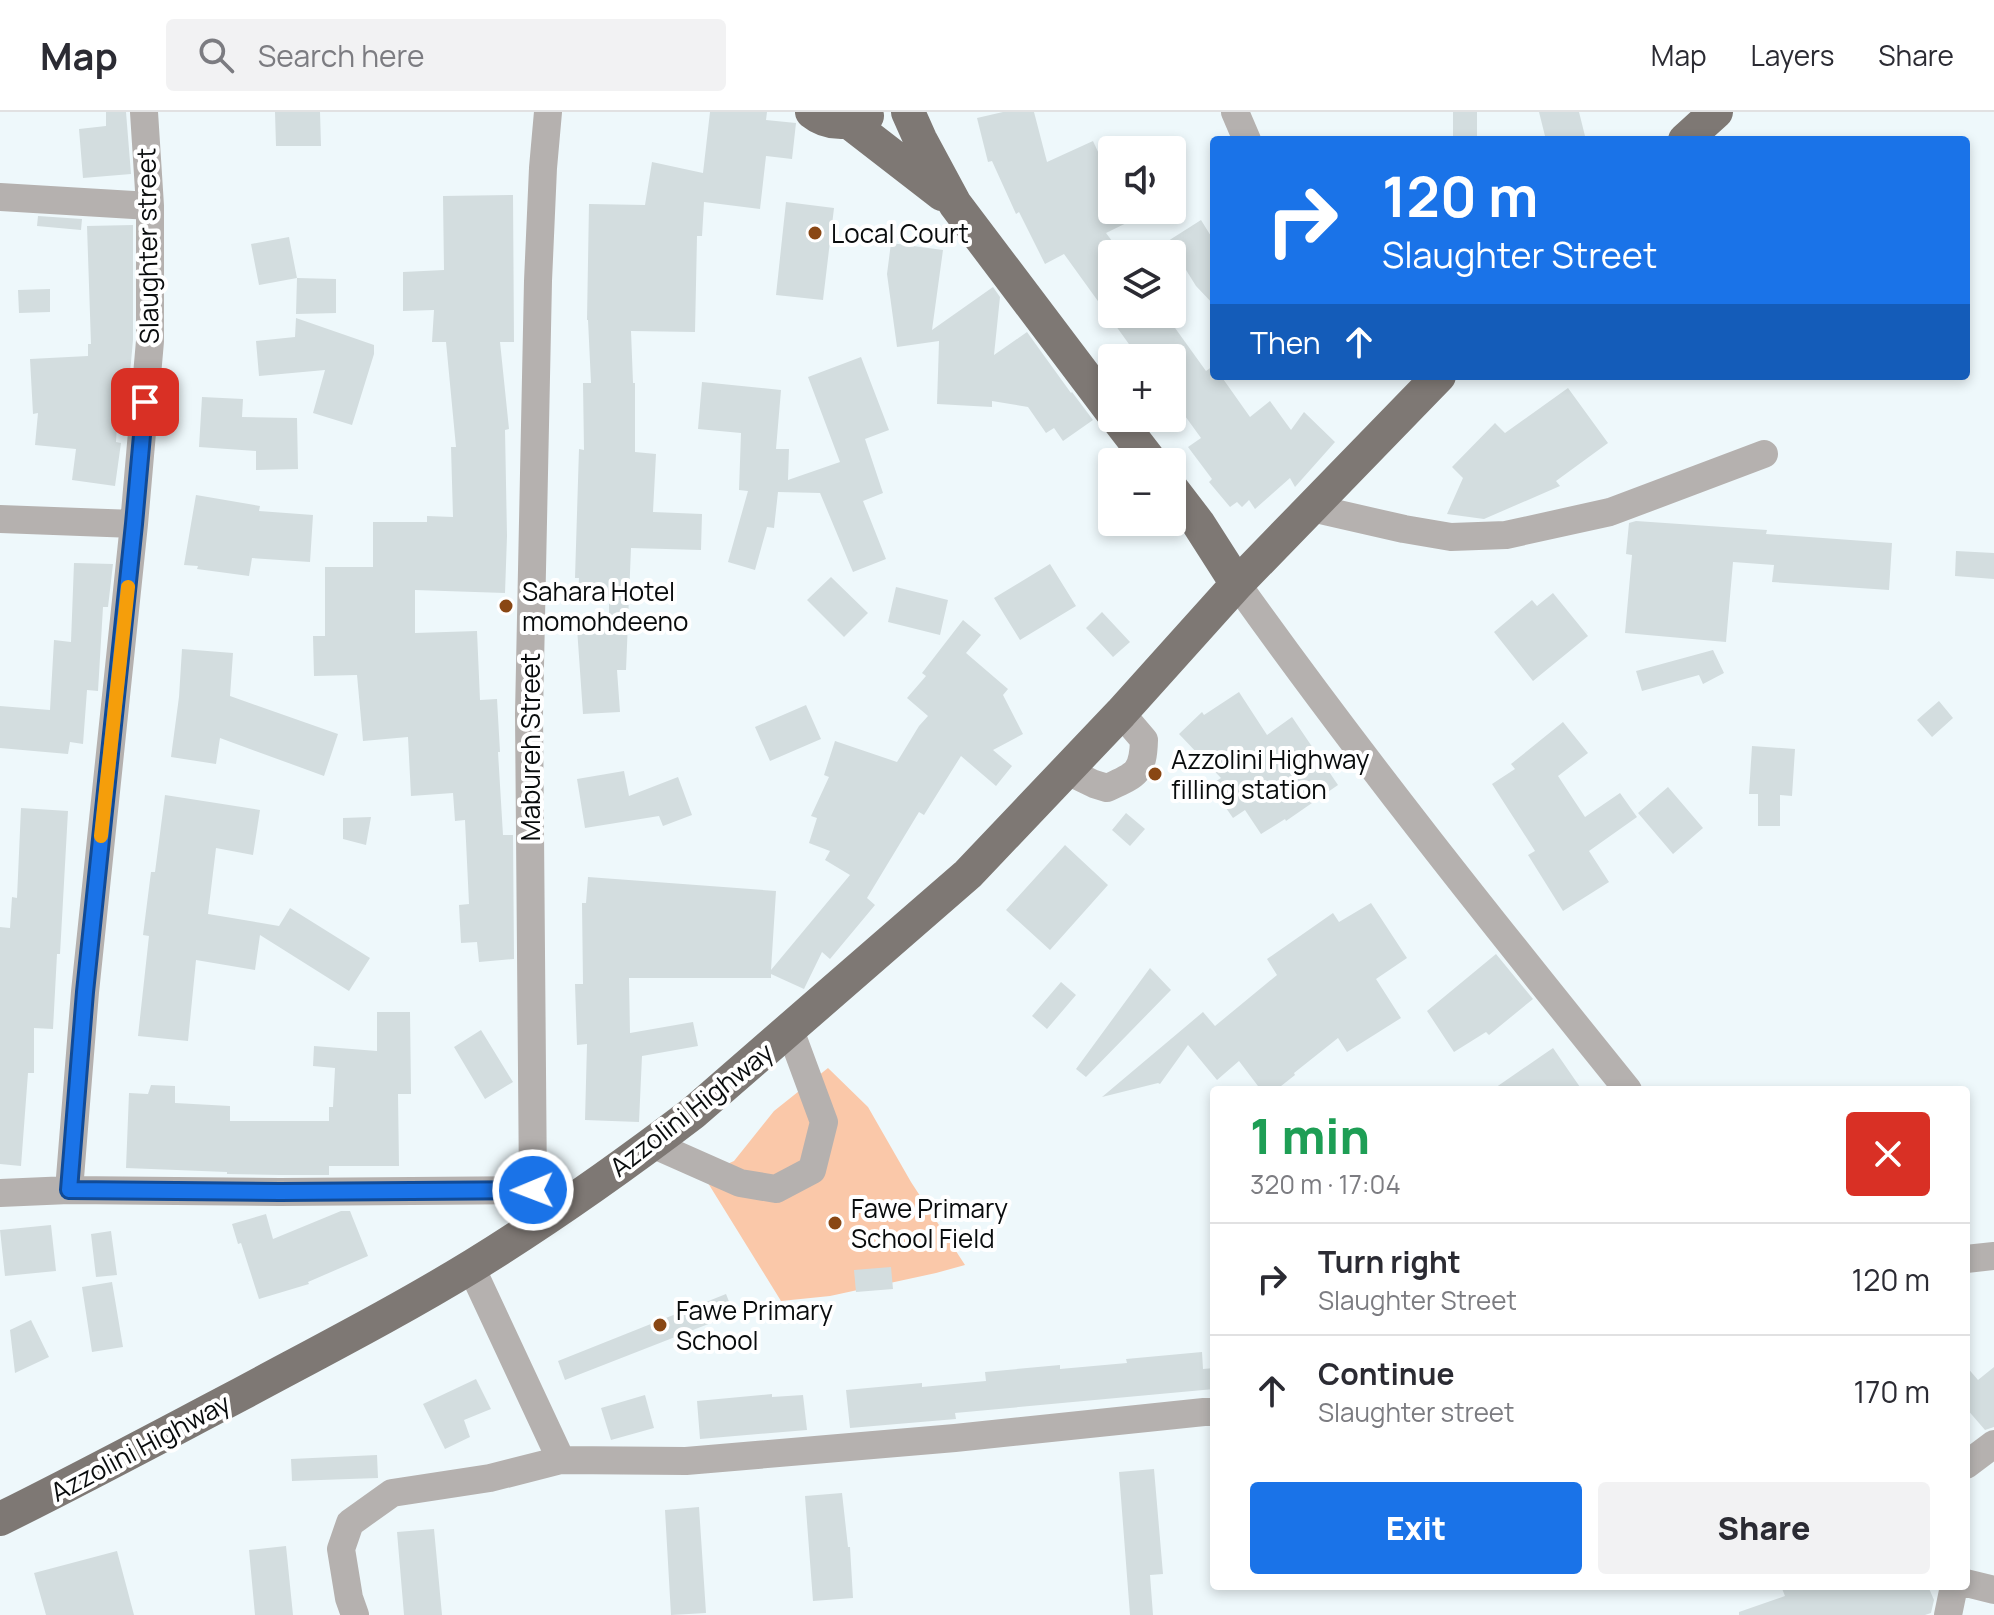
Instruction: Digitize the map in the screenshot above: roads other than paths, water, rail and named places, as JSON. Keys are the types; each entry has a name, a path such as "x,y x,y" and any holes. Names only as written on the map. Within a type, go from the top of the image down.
{"main road":[{"path":"812,112 833,122 861,117 896,157 955,204"},
{"path":"908,112 955,204 1098,393"},
{"path":"1689,136 1716,112"},
{"name":"Azzolini Highway","path":"0,1519 334,1344 471,1267 530,1229 693,1113 968,874 1121,713 1237,584 1435,380"},
{"path":"1128,432 1140,448"},
{"path":"1186,507 1237,584"}],"street":[{"name":"Slaughter street","path":"134,524 150,341 150,206 144,112"},
{"name":"Mabureh Street","path":"530,1229 533,1190 529,699 538,281 548,112"},
{"path":"1235,112 1245,136"},
{"path":"0,197 150,206"},
{"path":"1312,508 1451,537 1506,535 1610,512 1764,454"},
{"path":"0,519 134,524 85,992 69,1190"},
{"path":"1237,584 1287,655 1411,816 1625,1086"},
{"path":"1067,771 1107,788 1134,776 1144,757 1144,740 1121,713"},
{"path":"652,1144 740,1183 776,1189 812,1170 824,1122 790,1030"},
{"path":"0,1193 69,1190 533,1190"},
{"path":"1970,1259 1994,1256"},
{"path":"471,1267 561,1460"},
{"path":"355,1615 341,1549 350,1523 392,1493 490,1478 561,1460 686,1461 1210,1412"},
{"path":"1970,1462 1994,1444"},
{"path":"1970,1584 1994,1590"},
{"path":"1948,1615 1953,1590"}],"place":[{"name":"Local Court","path":"815,233"},
{"name":"Sahara Hotel momohdeeno","path":"506,606"},
{"name":"Azzolini Highway filling station","path":"1155,774"},
{"name":"Fawe Primary School Field","path":"835,1223"},
{"name":"Fawe Primary School","path":"660,1325"}]}
